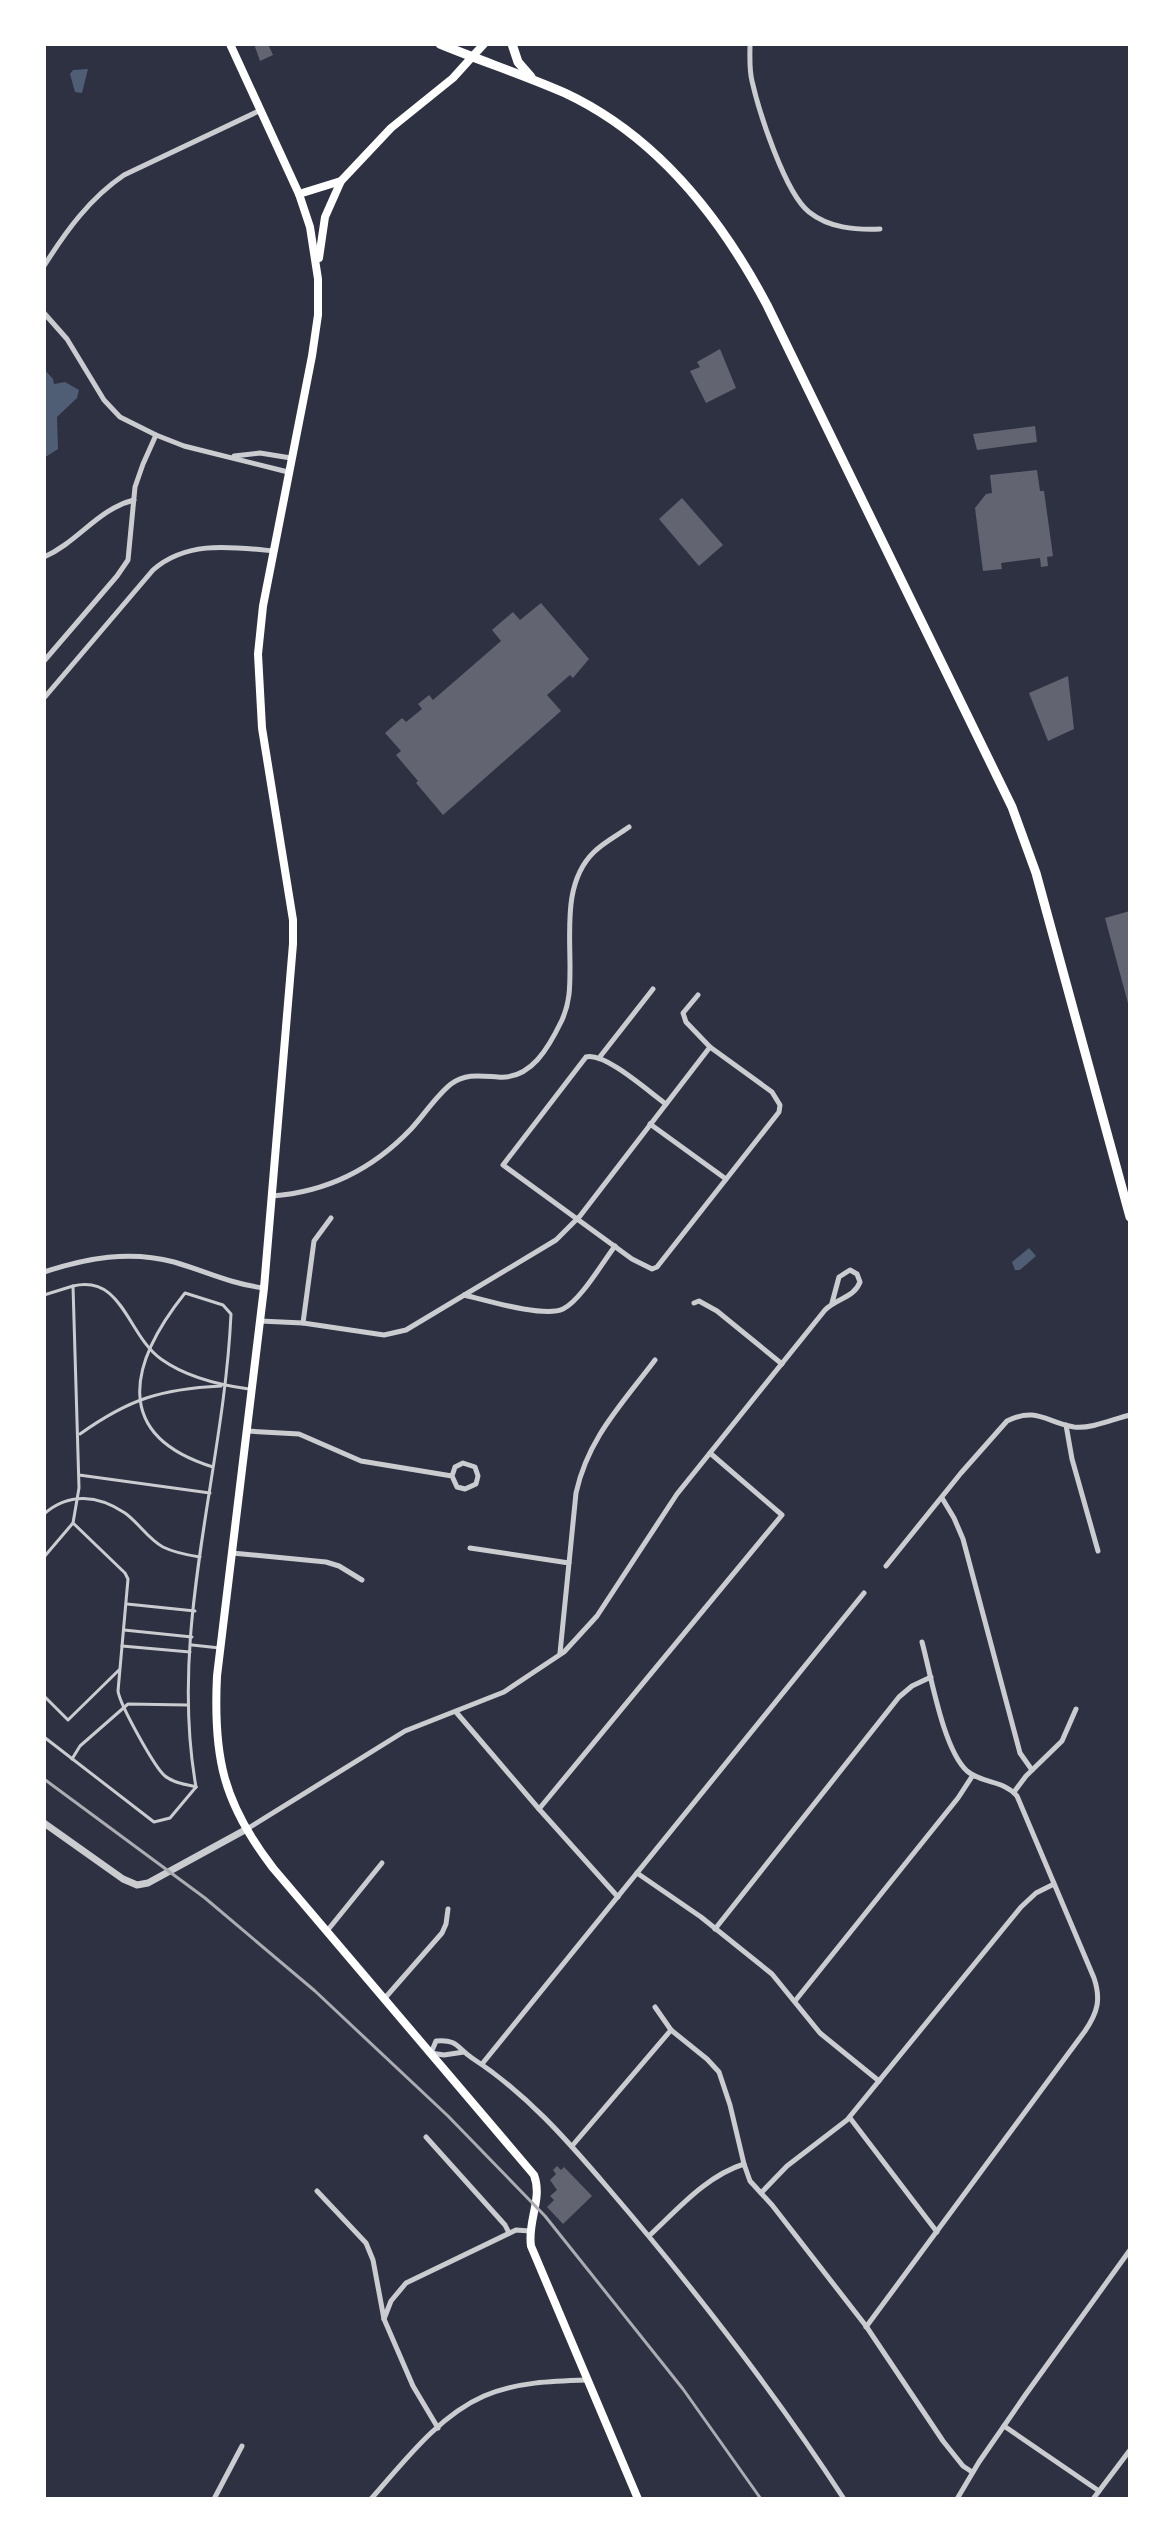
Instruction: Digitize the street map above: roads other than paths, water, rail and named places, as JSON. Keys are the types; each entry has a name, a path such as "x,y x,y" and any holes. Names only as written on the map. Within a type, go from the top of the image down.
{"highway":[{"path":"440,44 541,84 596,111 631,135 666,164 716,221 744,263 1012,807 1036,873 1130,1217"},
{"path":"512,44 523,70 541,84"}],"main road":[{"path":"230,44 299,194 310,227 318,279"},
{"path":"484,44 453,78 391,128 341,181 322,230 316,334 262,615 258,667 262,728 293,920 264,1288 216,1696 220,1757 226,1788 245,1830 273,1868 534,2175 538,2188 530,2231 533,2253 638,2499"},
{"path":"299,194 341,181"}],"street":[{"path":"750,44 752,82 793,194 808,211 829,224 880,229"},
{"path":"44,266 83,211 109,185 261,110"},
{"path":"44,313 67,339 104,400 120,417 156,435 198,450 289,472"},
{"path":"44,661 46,654 128,560 138,475 156,435"},
{"path":"233,456 260,453 292,458"},
{"path":"44,557 80,534 110,507 134,500"},
{"path":"44,698 153,570 167,559 185,551 213,548 274,551"},
{"path":"272,1196 301,1194 323,1188 359,1172 410,1130 444,1090 459,1079 475,1075 514,1076 533,1066 557,1029 569,1003 572,900 578,874 595,851 629,827"},
{"path":"599,1058 653,989"},
{"path":"666,1104 599,1058 586,1057 503,1165 639,1264 652,1269 657,1267 779,1112 777,1098 710,1047 684,1018 683,1013 698,995"},
{"path":"260,1321 303,1323 384,1335 396,1333 438,1312 539,1252 578,1218 710,1047"},
{"path":"650,1124 726,1179"},
{"path":"303,1323 314,1241 331,1218"},
{"path":"463,1295 543,1311 560,1311 576,1297 615,1246"},
{"path":"44,1272 104,1256 155,1258 240,1285 264,1288"},
{"path":"44,1823 123,1879 137,1885 148,1883 245,1830 405,1731 504,1692 560,1654 597,1616 654,1527 832,1303 839,1277 850,1270 857,1274 860,1282 857,1290 832,1303"},
{"path":"694,1303 699,1301 717,1311 782,1364"},
{"path":"560,1654 576,1493 585,1458 655,1360"},
{"path":"886,1566 1007,1421 1017,1416 1037,1415 1066,1425 1084,1427 1130,1415"},
{"path":"1066,1425 1072,1459 1098,1551"},
{"path":"247,1431 299,1434 361,1461 452,1476"},
{"path":"539,1809 782,1515 710,1453"},
{"path":"463,1463 475,1467 478,1476 476,1484 465,1489 457,1487 452,1476 455,1467 463,1463"},
{"path":"942,1498 963,1539 1020,1753 1032,1770"},
{"path":"470,1548 569,1563"},
{"path":"232,1553 326,1562 362,1580"},
{"path":"482,2064 864,1593"},
{"path":"866,2327 1096,2012 1099,1997 1094,1978 1014,1792 1005,1785 973,1775 954,1754 922,1642"},
{"path":"715,1929 899,1697 912,1686 931,1677"},
{"path":"1014,1792 1062,1741 1076,1709"},
{"path":"456,1712 618,1897"},
{"path":"795,2001 958,1798 973,1775"},
{"path":"327,1931 382,1863"},
{"path":"637,1873 772,1974 820,2033 879,2081"},
{"path":"761,2193 787,2166 850,2118 1021,1907 1036,1893 1054,1884"},
{"path":"385,1998 442,1933 448,1909"},
{"path":"655,2007 671,2030 719,2072 750,2181 866,2327 943,2441 963,2466 972,2472"},
{"path":"572,2146 671,2030"},
{"path":"464,2052 431,2053 436,2041 448,2040 457,2044 526,2098 572,2146 650,2235 743,2354 844,2499"},
{"path":"850,2118 937,2232"},
{"path":"426,2137 509,2233"},
{"path":"650,2235 707,2183 730,2168 744,2164"},
{"path":"317,2191 366,2243 373,2260 384,2319 413,2386 438,2428"},
{"path":"384,2319 391,2301 406,2283 516,2230 530,2231"},
{"path":"957,2499 972,2472 1130,2250"},
{"path":"371,2499 438,2428 467,2406 494,2392 530,2383 587,2380"},
{"path":"1004,2426 1099,2491"},
{"path":"214,2499 242,2446"},
{"path":"1093,2499 1130,2450"}],"lane":[{"path":"44,1295 88,1283 106,1289 150,1349 172,1366 225,1386"},
{"path":"44,1557 73,1523 77,1497 79,1475 73,1286"},
{"path":"44,1737 148,1819 157,1822 170,1818 196,1787 187,1705 190,1652 200,1557 225,1386 231,1314 223,1305 185,1293 150,1349 140,1375 139,1400 146,1420 169,1447 185,1457 213,1467"},
{"path":"78,1435 114,1411 166,1391 225,1386 253,1389"},
{"path":"79,1475 210,1493"},
{"path":"44,1514 56,1504 77,1497 96,1501 126,1514 161,1546 175,1553 200,1557"},
{"path":"73,1523 125,1573 128,1585 118,1691 122,1708 163,1774 169,1779 196,1787"},
{"path":"126,1604 195,1611"},
{"path":"123,1630 192,1637"},
{"path":"191,1644 220,1648"},
{"path":"122,1646 190,1652"},
{"path":"44,1696 68,1720 119,1670"},
{"path":"72,1759 80,1746 122,1708 136,1703 187,1705"}],"water":[{"path":"88,69 82,93 75,92 70,74 73,70"},
{"path":"44,369 54,384 65,382 79,390 77,398 57,417 58,449 44,458"},
{"path":"1029,1248 1036,1256 1020,1270 1015,1270 1012,1262"}],"railway":[{"path":"44,1779 205,1898 315,1991 448,2116 545,2216 683,2389 761,2499"}]}
